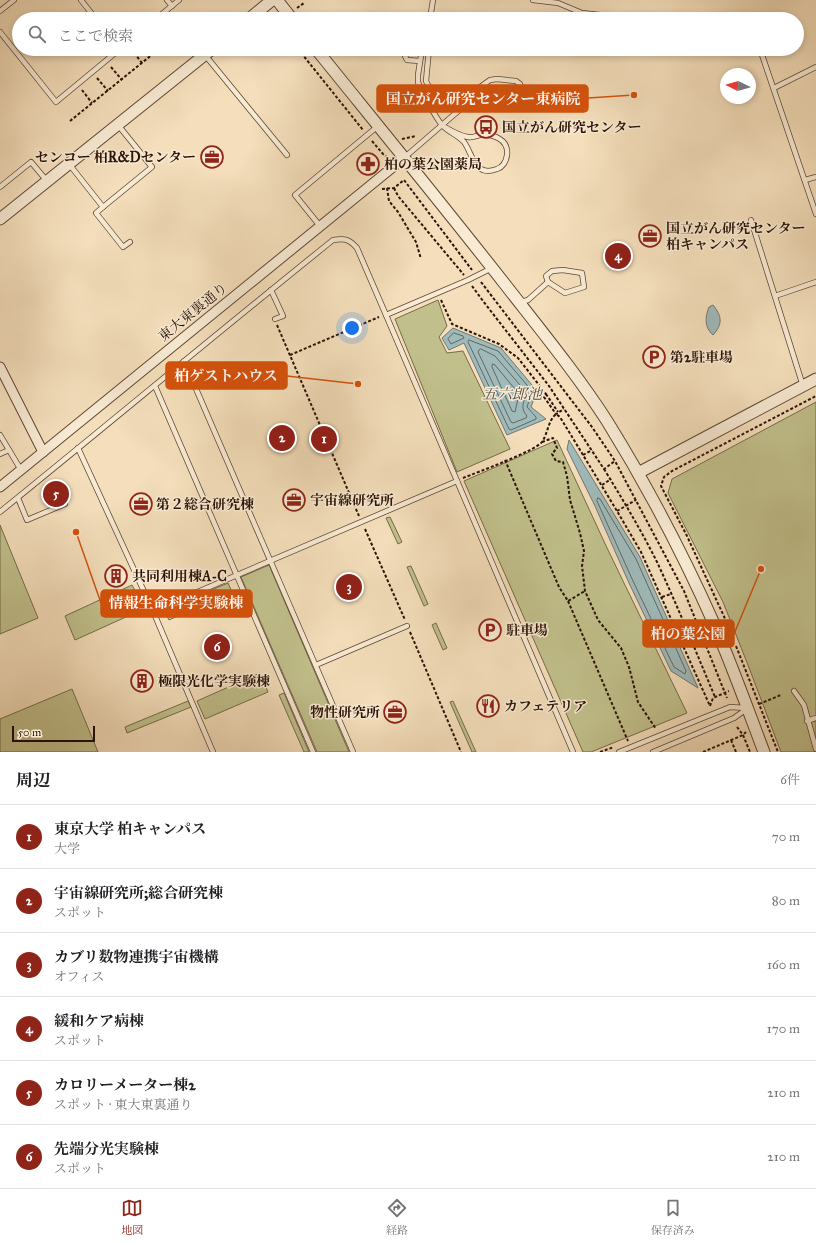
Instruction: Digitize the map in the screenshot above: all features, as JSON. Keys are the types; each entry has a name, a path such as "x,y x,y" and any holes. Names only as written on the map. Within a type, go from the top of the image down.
{"street":[{"path":"257,12 272,0"},
{"path":"277,0 291,12"},
{"path":"0,219 204,56"},
{"path":"322,56 492,268 586,390 638,474 688,568 715,626 764,752"},
{"name":"東大東裏通り","path":"0,487 404,158"},
{"path":"0,367 43,452"},
{"path":"638,474 816,379"}],"lane":[{"path":"0,11 14,0"},
{"path":"81,0 90,12"},
{"path":"167,0 172,6"},
{"path":"165,12 179,0"},
{"path":"431,12 433,0"},
{"path":"533,0 558,3 580,12"},
{"path":"0,32 12,47"},
{"path":"19,56 56,102 111,56"},
{"path":"212,56 286,155"},
{"path":"405,56 407,60 420,61"},
{"path":"421,56 418,82 420,88 443,126 463,141 469,150 474,164 480,169 487,171 494,170 504,165 508,152 506,145 496,136 485,135 468,137 443,126"},
{"path":"428,56 426,82 435,99 440,103 449,104 458,98 473,92 490,80 497,79 516,81 520,84 522,89 521,99 510,107 506,108 479,105 464,106"},
{"path":"763,56 816,214"},
{"path":"774,88 815,68"},
{"path":"404,158 443,126 464,106 473,92"},
{"path":"118,125 152,167 96,213 123,248 130,242"},
{"path":"320,226 294,195 368,136 378,126"},
{"path":"0,187 31,162 47,182"},
{"path":"69,164 104,207"},
{"path":"805,180 816,177"},
{"path":"751,220 803,386"},
{"path":"0,512 333,240 342,239 350,241 357,248 386,314 573,752"},
{"path":"386,314 439,293 492,268"},
{"path":"563,270 582,273 584,287 565,293 548,282 546,276 552,271 563,270"},
{"path":"519,303 528,300 548,282"},
{"path":"775,296 816,282"},
{"path":"271,290 283,316 275,320"},
{"path":"184,362 353,752"},
{"path":"155,386 238,576 312,752"},
{"path":"0,435 21,470"},
{"path":"78,448 153,611 213,752"},
{"path":"0,454 9,450"},
{"path":"153,611 238,576 361,521 457,481"},
{"path":"18,498 27,520 65,504"},
{"path":"316,665 407,626"},
{"path":"794,691 804,705 816,749"},
{"path":"619,752 730,707 748,708"},
{"path":"653,752 734,718 748,708"},
{"path":"808,721 816,718"}],"path":[{"path":"295,12 304,3"},
{"path":"136,56 142,63"},
{"path":"70,121 150,56"},
{"path":"304,56 383,154 389,158"},
{"path":"106,60 122,80"},
{"path":"92,72 108,91"},
{"path":"77,84 92,103"},
{"path":"404,180 580,411 615,461 684,591 727,698"},
{"path":"387,188 389,202 398,212 416,242 421,259"},
{"path":"394,188 398,196 468,280 482,301 550,386 611,479 656,562 715,697"},
{"path":"439,293 452,324 499,344 518,358 558,412"},
{"path":"290,355 386,314"},
{"path":"275,320 461,752"},
{"path":"546,394 544,397 556,414 560,417 641,552 710,706"},
{"path":"727,624 687,536 661,486 664,477 672,471 816,396"},
{"path":"542,442 552,417 564,409"},
{"path":"457,481 530,450 542,442 552,438 557,448 552,454 556,461 563,462 567,476 570,500 580,532 584,551 582,566 585,591 598,620 621,648 629,667 638,702 656,730"},
{"path":"583,456 592,450"},
{"path":"506,460 559,587 568,601 628,741"},
{"path":"604,469 615,461"},
{"path":"602,485 611,479"},
{"path":"617,511 636,500"},
{"path":"568,601 585,591"},
{"path":"662,597 671,594"},
{"path":"736,645 778,752"},
{"path":"759,704 781,695"},
{"path":"737,727 743,735 750,752"},
{"path":"703,752 743,735 747,731"},
{"path":"731,740 736,752"}],"shaded area":[{"path":"438,300 447,326 439,337 447,353 463,351 510,449 457,472 395,319"},
{"path":"816,402 816,752 781,752 723,602 668,493 672,479"},
{"path":"557,440 608,550 687,713 591,752 583,752 464,481"},
{"path":"390,517 402,542 398,544 386,518"},
{"path":"0,525 38,618 0,634"},
{"path":"269,565 349,752 317,752 241,577"},
{"path":"411,566 428,604 424,606 407,567"},
{"path":"228,583 232,592 169,620 164,610"},
{"path":"132,585 142,603 137,612 75,640 65,616","holes":["118,597 122,610 112,614 107,601"]},
{"path":"436,623 447,648 443,650 432,625"},
{"path":"260,673 268,692 205,719 197,701"},
{"path":"72,689 98,752 0,752 0,719"},
{"path":"284,693 309,752 304,752 279,695"},
{"path":"188,701 191,707 127,733 125,727"},
{"path":"453,701 476,752 472,752 450,702"}],"water":[{"path":"713,305 720,316 720,324 713,335 708,329 706,322 709,307"},
{"name":"五六郎池","path":"453,328 501,348 537,391 531,407 546,419 507,435 464,343 449,350 442,338"},
{"path":"569,440 640,557 698,688 671,671 567,449"}],"place":[{"name":"国立がん研究センター東病院","path":"634,95"},
{"name":"国立がん研究センター","path":"486,127"},
{"name":"センコー 柏R&Dセンター","path":"212,157"},
{"name":"柏の葉公園薬局","path":"368,164"},
{"name":"国立がん研究センター 柏キャンパス","path":"650,236"},
{"name":"緩和ケア病棟","path":"618,256"},
{"name":"第2駐車場","path":"654,357"},
{"name":"柏ゲストハウス","path":"358,384"},
{"name":"宇宙線研究所;総合研究棟","path":"282,438"},
{"name":"東京大学 柏キャンパス","path":"324,439"},
{"name":"カロリーメーター棟2","path":"56,494"},
{"name":"宇宙線研究所","path":"294,500"},
{"name":"第２総合研究棟","path":"141,504"},
{"name":"情報生命科学実験棟","path":"76,532"},
{"name":"柏の葉公園","path":"761,569"},
{"name":"共同利用棟A-C","path":"116,576"},
{"name":"カブリ数物連携宇宙機構","path":"349,587"},
{"name":"駐車場","path":"490,630"},
{"name":"先端分光実験棟","path":"217,647"},
{"name":"極限光化学実験棟","path":"142,681"},
{"name":"カフェテリア","path":"488,706"},
{"name":"物性研究所","path":"395,712"}]}
